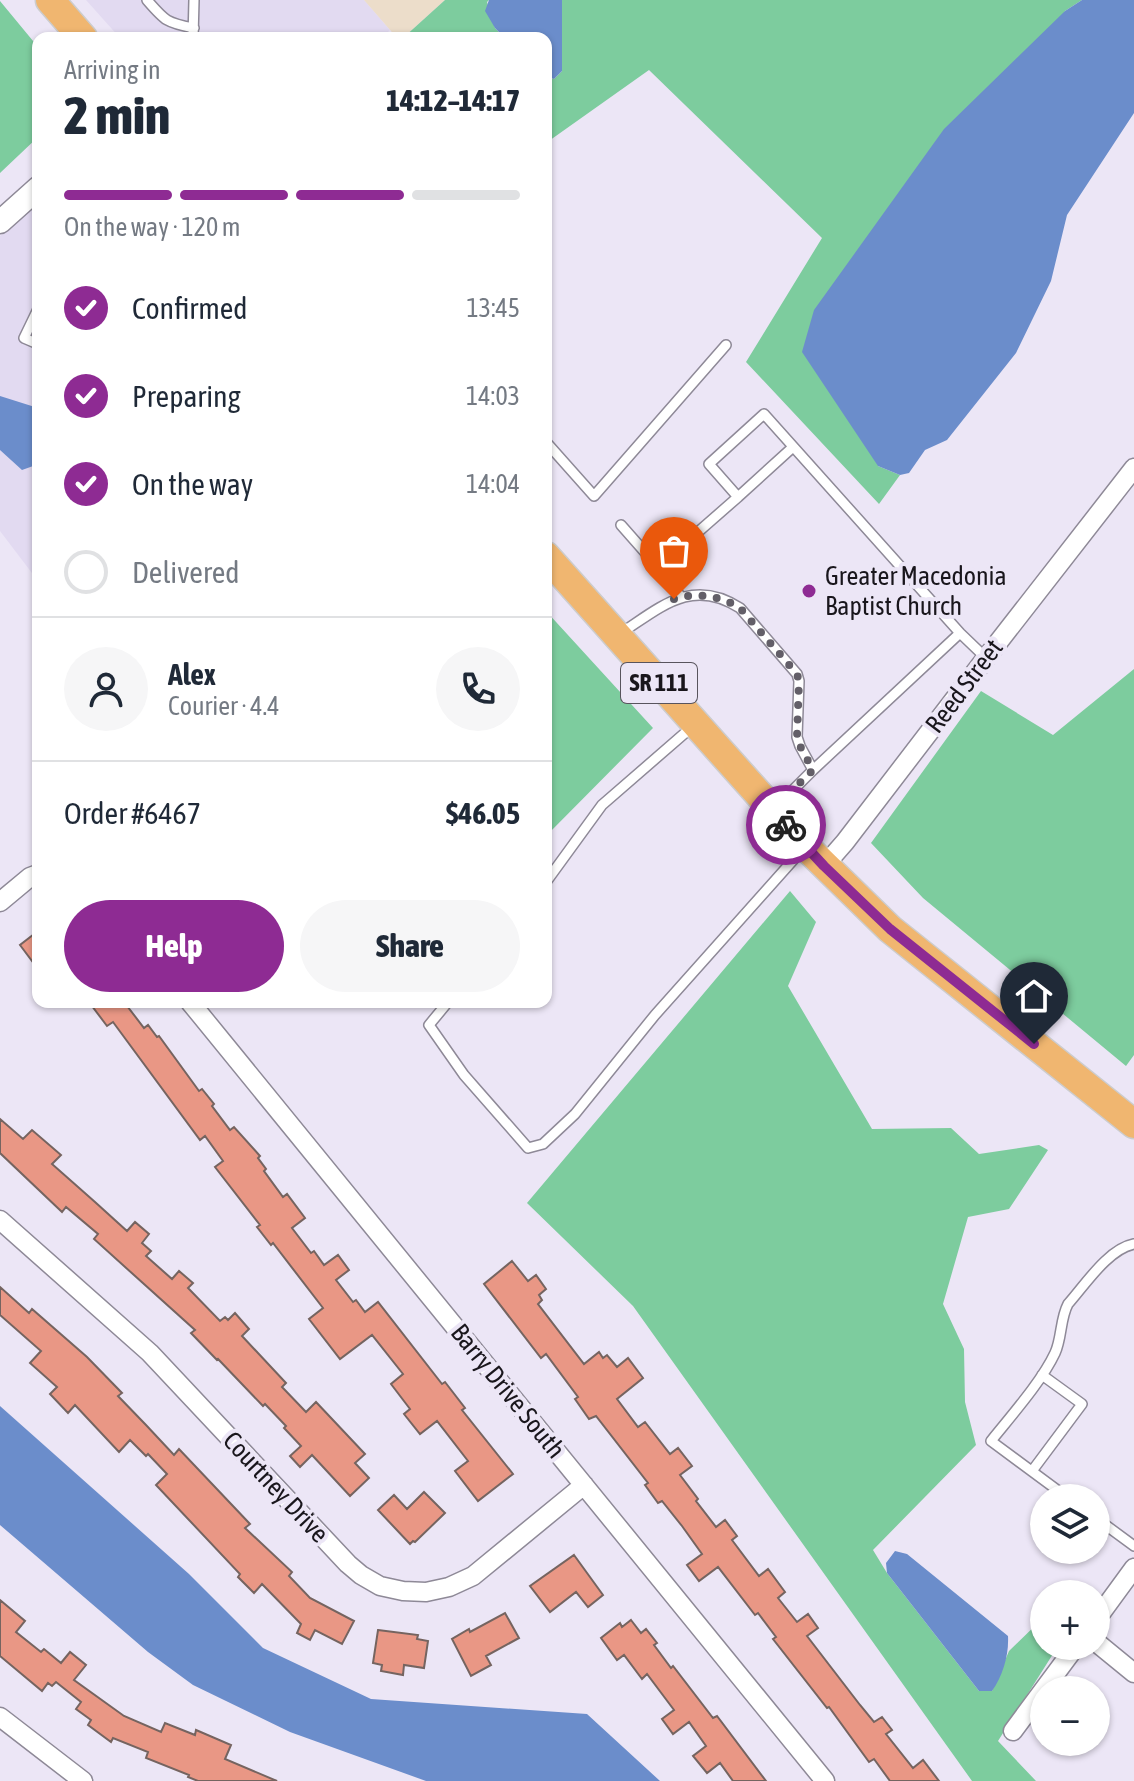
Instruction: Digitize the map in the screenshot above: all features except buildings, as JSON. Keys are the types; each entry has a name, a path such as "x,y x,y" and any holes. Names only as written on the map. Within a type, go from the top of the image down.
{"main road":[{"path":"50,0 78,32"},
{"name":"SR 111","path":"552,563 814,856 890,929 1134,1124"}],"street":[{"path":"0,222 32,193"},
{"name":"Reed Street","path":"814,856 845,842 1134,468"},
{"path":"0,902 32,876"},
{"name":"Barry Drive South","path":"195,1008 825,1781"},
{"name":"Courtney Drive","path":"0,1220 150,1353 348,1564 380,1586 426,1592 449,1587 473,1576 584,1485"},
{"path":"1110,1601 1134,1568"},
{"path":"1110,1653 1134,1673"},
{"path":"1013,1731 1066,1660"},
{"path":"0,1717 83,1781"}],"lane":[{"path":"147,0 164,19 192,32"},
{"path":"194,0 194,32"},
{"path":"32,321 24,338 32,341"},
{"path":"552,449 594,496 726,345"},
{"path":"738,497 709,464 764,414 960,633 986,658"},
{"path":"658,567 793,447"},
{"path":"621,525 681,597"},
{"path":"617,635 681,597 696,595 719,599 740,608 797,674 797,737 813,770"},
{"path":"772,810 960,633"},
{"path":"552,874 602,805 696,723"},
{"path":"443,1008 429,1025 464,1075 528,1148 543,1144 575,1114 655,1015 814,856"},
{"path":"1049,1484 991,1441 1054,1355 1068,1304 1114,1253 1134,1244"},
{"path":"1032,1471 1082,1404 1042,1375"},
{"path":"1110,1528 1134,1546"}],"shaded area":[{"path":"86,0 364,0 390,30 388,32 115,32"},
{"path":"364,0 445,0 410,32 392,32"},
{"path":"32,207 32,573 0,531 0,236"}],"green space":[{"path":"445,0 489,0 495,28 499,32 410,32"},
{"path":"562,0 1082,0 1065,11 878,466 900,475 879,504 746,362 822,238 649,70 552,139 552,78 562,71"},
{"path":"0,1 32,40 32,143 0,173"},
{"path":"552,618 653,728 552,830"},
{"path":"1134,669 1134,1055 1126,1066 923,898 871,843 981,691 1053,735"},
{"path":"790,891 816,922 788,986 872,1129 951,1128 979,1154 1039,1145 1048,1150 1009,1209 968,1217 943,1304 964,1349 965,1402 976,1445 873,1550 887,1573 979,1691 992,1691 1009,1651 1030,1631 1030,1660 1049,1660 1039,1676 1030,1676 1030,1690 998,1741 1036,1781 972,1781 633,1306 527,1203"}],"water":[{"path":"489,0 562,0 562,71 552,78 552,32 499,32 485,11"},
{"path":"1082,0 1134,0 1134,113 1067,215 1051,281 1016,353 947,440 925,450 909,473 900,475 878,466 802,352 814,310 944,129 1065,11"},
{"path":"0,396 32,406 32,466 22,470 0,450"},
{"path":"0,1406 189,1574 263,1648 371,1699 587,1714 660,1781 426,1781 290,1732 193,1685 148,1652 0,1525"},
{"path":"895,1551 907,1554 1008,1636 1004,1665 992,1691 979,1691 887,1573 886,1563"}],"way so far":[{"path":"674,599 696,595 730,602 740,608 797,674 797,737 813,770 772,810 786,825"}],"place":[{"name":"Greater Macedonia Baptist Church","path":"809,591"}],"route":[{"path":"786,825 890,929 1034,1044"}]}
